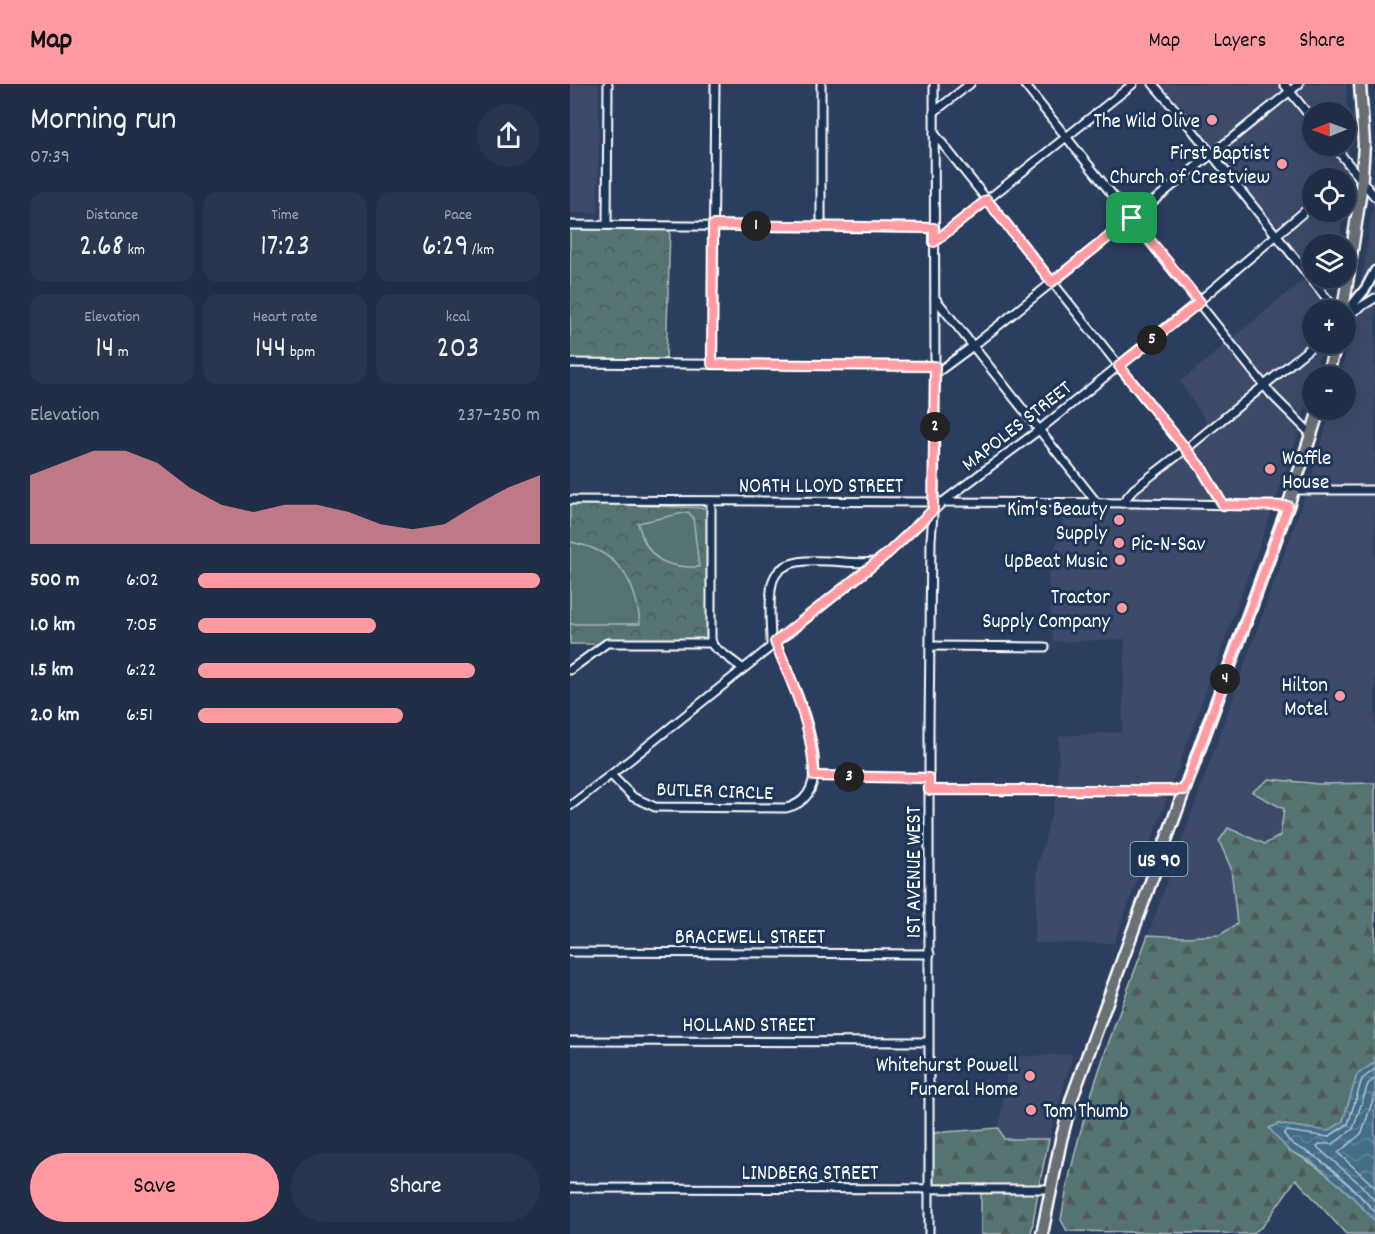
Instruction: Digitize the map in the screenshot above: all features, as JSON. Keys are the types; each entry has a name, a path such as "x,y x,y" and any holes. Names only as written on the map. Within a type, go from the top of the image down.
{"main road":[{"path":"1346,300 1362,180 1364,144 1360,84"},
{"name":"US 90","path":"1042,1234 1050,1189 1072,1098 1294,490 1316,420"}],"street":[{"path":"607,225 608,84"},
{"path":"712,364 715,84"},
{"path":"821,84 821,227"},
{"name":"1ST AVENUE WEST","path":"929,1234 929,778 935,370 934,84"},
{"path":"934,112 970,84"},
{"path":"1024,84 1265,385 1312,435"},
{"path":"934,242 1133,84"},
{"path":"1153,84 1328,300"},
{"path":"1284,84 1302,106"},
{"path":"570,363 935,370 973,346 1299,84"},
{"path":"934,133 1202,469 1223,505"},
{"path":"1342,156 1375,196"},
{"name":"MAPOLES STREET","path":"570,806 877,561 944,501 1039,430 1200,302 1302,214"},
{"path":"570,225 934,228"},
{"path":"1355,300 1366,288 1375,271"},
{"path":"934,297 1097,503"},
{"path":"1356,307 1375,298"},
{"path":"1122,503 1134,489 1303,354"},
{"path":"1294,490 1375,490"},
{"name":"NORTH LLOYD STREET","path":"570,500 944,501 1288,506"},
{"path":"711,501 710,624 712,643 715,648 742,668"},
{"path":"877,561 856,564 800,561 779,569 775,574 771,589 773,644 805,716 811,740 814,776 929,778"},
{"path":"570,670 607,643 712,643"},
{"path":"930,646 1045,646"},
{"name":"BUTLER CIRCLE","path":"611,775 633,797 645,804 655,807 697,808 786,808 795,806 809,794 814,776"},
{"path":"929,790 1184,790"},
{"name":"BRACEWELL STREET","path":"570,952 930,954"},
{"name":"HOLLAND STREET","path":"570,1041 928,1042"},
{"name":"LINDBERG STREET","path":"570,1188 1050,1189"},
{"path":"1042,1234 1049,1234"}],"shaded area":[{"path":"570,84 599,84 598,213 570,213"},
{"path":"1157,84 1280,84 1286,92 1212,149"},
{"path":"1305,84 1346,84 1347,102 1302,102 1295,93"},
{"path":"1290,97 1302,112 1302,156 1337,156 1347,168 1302,168 1302,210 1278,232 1216,155"},
{"path":"1374,201 1375,264 1360,289"},
{"path":"1302,219 1302,222 1342,222 1341,234 1302,234 1302,262 1282,237"},
{"path":"1302,281 1302,288 1314,288 1323,300 1302,300 1302,349 1265,380 1232,338"},
{"path":"1375,302 1375,487 1308,487 1328,420 1356,420 1356,366 1343,366 1346,354 1356,354 1356,313"},
{"path":"1227,343 1260,384 1209,425 1180,382"},
{"path":"1307,354 1320,354 1317,366 1302,366 1302,421 1269,385"},
{"path":"1264,390 1300,428 1275,502 1225,501 1206,467 1191,450"},
{"path":"1186,454 1199,470 1217,501 1129,500 1150,480"},
{"path":"1306,493 1375,494 1375,783 1319,784 1269,779 1253,792 1284,809 1280,836 1265,844 1250,838 1219,841 1231,868 1237,923 1220,935 1184,937 1148,935"},
{"path":"1067,505 1273,508 1171,787 1058,787 1059,736 1122,732 1125,639 1053,642 1048,575"},
{"path":"1169,793 1114,943 1034,943 1038,864 1057,794"},
{"path":"1073,1054 1049,1139 1004,1139 999,1128 1009,1057"}],"green space":[{"path":"570,228 670,229 666,361 570,360"},
{"path":"570,503 707,508 707,640 612,639 598,644 570,644"},
{"path":"688,512 693,517 699,567 676,566 659,559 646,545 638,523"},
{"path":"570,542 600,552 621,569 634,593 640,624 570,624"},
{"path":"1269,779 1319,784 1375,783 1375,1062 1357,1075 1343,1121 1328,1132 1278,1124 1288,1150 1313,1164 1345,1190 1375,1221 1375,1234 1346,1234 1296,1179 1263,1226 1252,1234 1067,1231 1061,1220 1076,1147 1097,1076 1148,935 1184,937 1220,935 1237,924 1231,868 1219,841 1228,828 1265,844 1280,836 1284,809 1252,792"},
{"path":"999,1128 1004,1139 1049,1139 1039,1186 932,1186 932,1133"},
{"path":"1038,1192 1031,1234 981,1234 981,1193"}],"water":[{"path":"1375,1062 1375,1221 1350,1194 1311,1161 1288,1150 1269,1128 1278,1124 1328,1131 1343,1121 1357,1075"}],"place":[{"name":"The Wild Olive","path":"1212,120"},
{"name":"First Baptist Church of Crestview","path":"1282,164"},
{"name":"Waffle House","path":"1270,469"},
{"name":"Kim's Beauty Supply","path":"1119,520"},
{"name":"Pic-N-Sav","path":"1119,543"},
{"name":"UpBeat Music","path":"1120,560"},
{"name":"Tractor Supply Company","path":"1122,608"},
{"name":"Hilton Motel","path":"1340,696"},
{"name":"Whitehurst Powell Funeral Home","path":"1030,1076"},
{"name":"Tom Thumb","path":"1031,1110"}],"route":[{"path":"987,200 1052,282 1132,218 1200,302 1119,366 1192,455 1223,505 1288,506 1184,790 929,790 929,778 814,776 811,740 805,716 775,642 888,553 933,510 935,366 712,364 713,225 934,228 934,242 987,200"}]}
